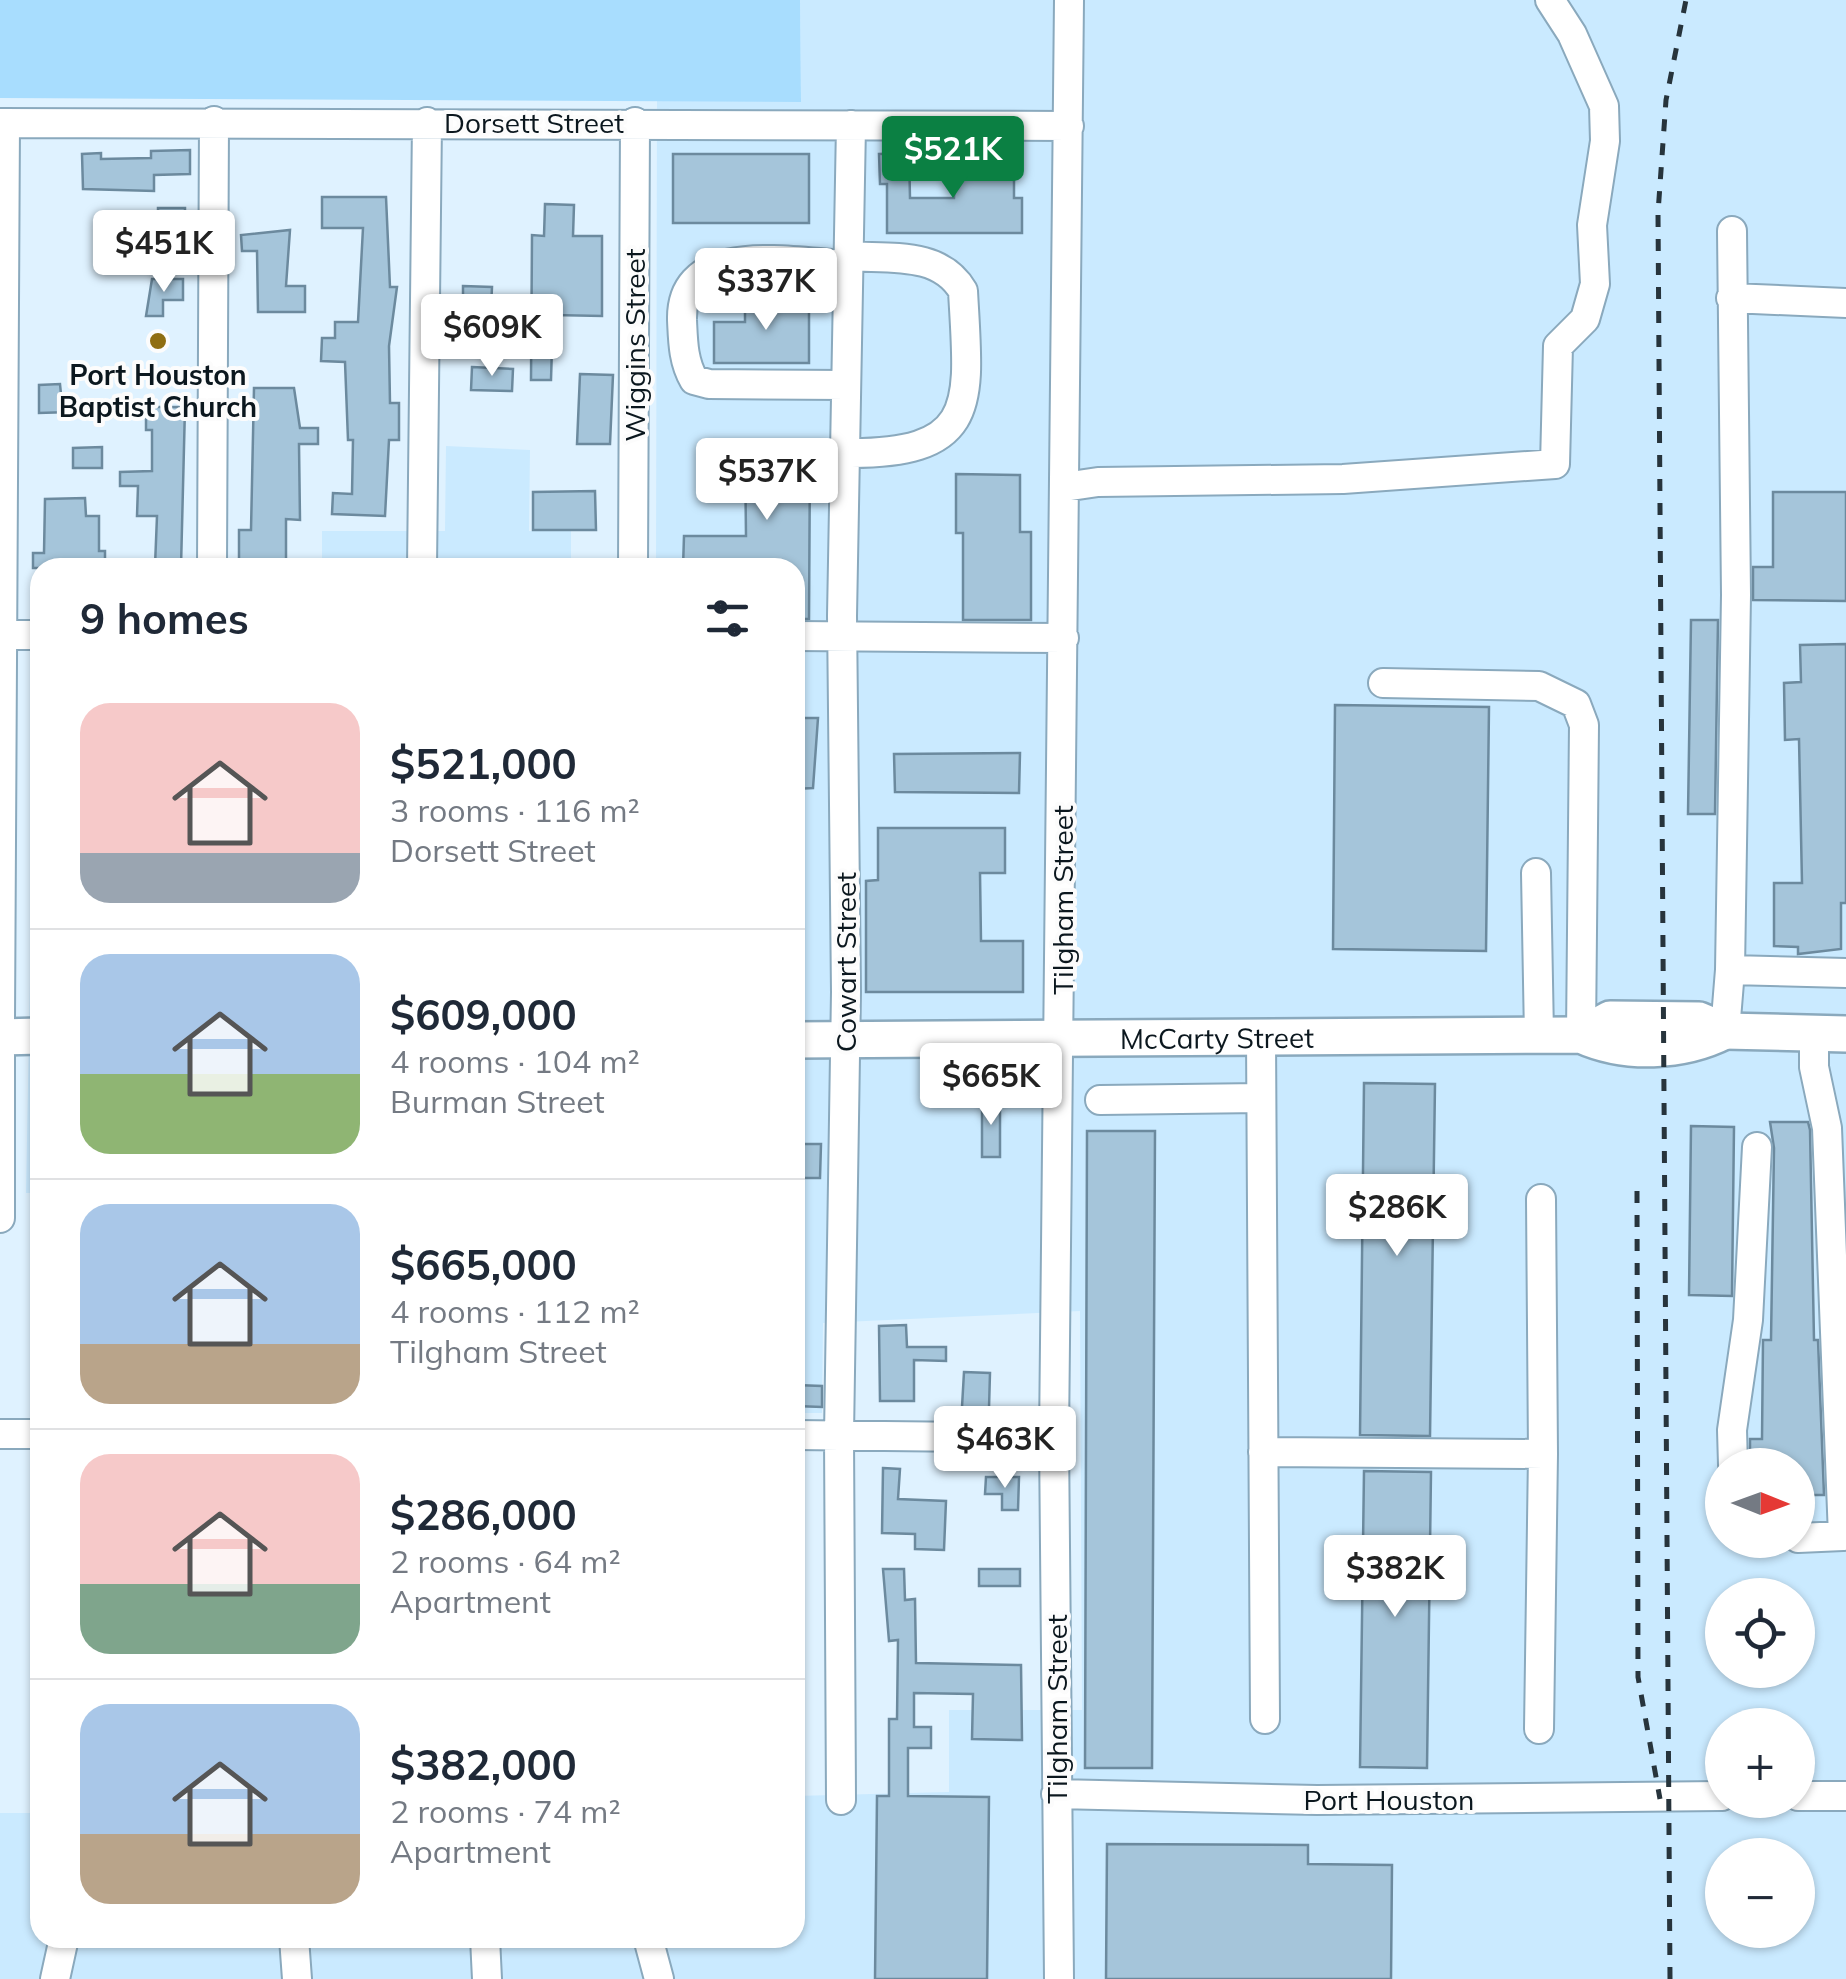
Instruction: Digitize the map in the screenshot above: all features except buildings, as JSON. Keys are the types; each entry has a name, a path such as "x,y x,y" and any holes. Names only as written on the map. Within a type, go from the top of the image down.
{"main road":[{"name":"McCarty Street","path":"805,1040 1582,1034 1610,1048 1699,1045 1726,1031 1830,1034"},
{"path":"0,1037 30,1036"}],"street":[{"name":"Tilgham Street","path":"1059,1979 1054,1438 1069,0"},
{"path":"1064,486 1098,482 1343,479 1555,464 1558,346 1585,318 1595,284 1592,226 1605,141 1604,106 1572,34 1550,0"},
{"path":"212,558 214,121"},
{"path":"422,558 426,122"},
{"name":"Wiggins Street","path":"634,558 636,122"},
{"name":"Dorsett Street","path":"3,123 1069,126"},
{"path":"0,1021 3,123"},
{"name":"Cowart Street","path":"841,1800 839,1435 845,1040 842,637 851,124"},
{"path":"1726,1031 1736,596 1732,231"},
{"path":"844,453 880,454 922,446 951,424 962,410 968,390 962,291 956,278 933,262 758,262 708,267 686,290 682,308 686,366 694,380 709,384 846,385"},
{"path":"1731,298 1846,303"},
{"path":"1,635 30,635"},
{"path":"805,636 1064,638"},
{"path":"1383,683 1539,686 1576,704 1584,725 1582,1034"},
{"path":"1536,873 1539,1035"},
{"path":"1730,970 1846,973"},
{"path":"1815,1537 1843,1536 1827,1128 1814,1068 1830,1034"},
{"path":"1261,1037 1265,1719"},
{"path":"0,1055 0,1218"},
{"path":"1100,1100 1261,1098"},
{"path":"1733,1448 1754,1241 1757,1147"},
{"path":"1539,1729 1543,1454 1540,1199"},
{"path":"0,1434 30,1434"},
{"path":"805,1435 1054,1438"},
{"path":"1263,1452 1543,1454"},
{"name":"Port Houston","path":"1056,1794 1317,1800 1705,1796"},
{"path":"1815,1796 1846,1796"},
{"path":"55,1979 62,1948"},
{"path":"295,1948 298,1979"},
{"path":"485,1948 487,1979"},
{"path":"651,1948 659,1979"}],"shaded area":[{"path":"0,0 800,0 801,102 0,98"},
{"path":"800,0 1846,0 1846,1979 0,1979 0,1813 30,1813 30,1948 805,1948 805,1796 949,1792 949,1710 1082,1710 1080,1311 823,1323 822,1413 805,1413 805,558 656,558 657,101 801,101"},
{"path":"446,446 530,450 529,531 571,530 571,558 322,558 322,531 445,531"},
{"path":"30,982 30,1193 26,1193"}],"railway":[{"path":"1670,1979 1658,213 1666,100 1686,0"},
{"path":"1637,1191 1638,1677 1660,1799"}],"place":[{"name":"Port Houston Baptist Church","path":"158,341"}]}
